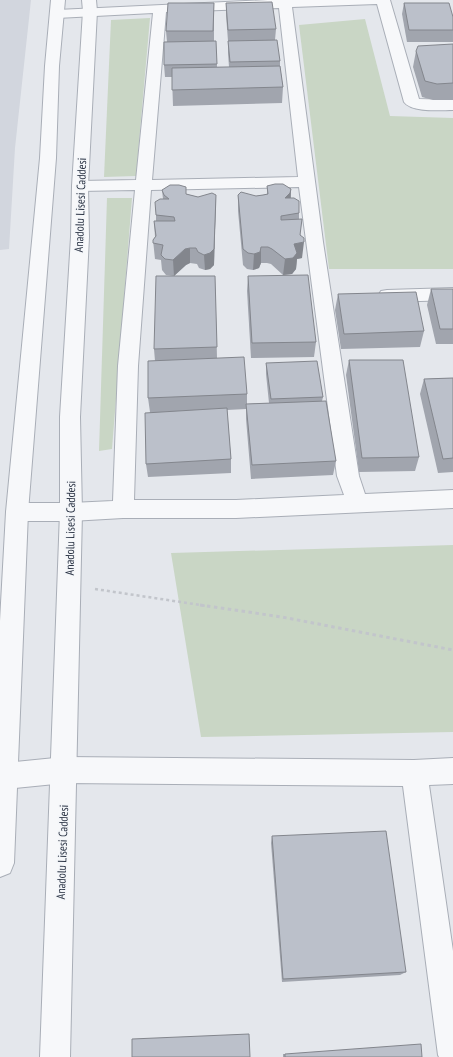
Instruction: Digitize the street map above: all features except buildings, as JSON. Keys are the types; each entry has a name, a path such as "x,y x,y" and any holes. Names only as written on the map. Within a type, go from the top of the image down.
{"street":[{"path":"0,862 17,512 48,158 52,66 57,7 90,5 160,8 323,0 379,0"},
{"path":"383,0 412,102 422,105 453,105"},
{"path":"285,2 307,182 330,297 348,476 358,503"},
{"name":"Anadolu Lisesi Caddesi","path":"55,1057 65,770 71,512 70,417 80,237 80,186 90,5"},
{"path":"123,509 128,366 160,8"},
{"path":"80,186 307,182"},
{"path":"368,296 453,294"},
{"path":"17,512 71,512 123,509 236,509 453,500"},
{"path":"5,776 65,770 414,773 453,771"},
{"path":"414,773 453,1055"}],"path":[{"path":"69,585 282,617 453,650"}],"shaded area":[{"path":"0,0 31,0 15,148 9,249 0,250"}],"green space":[{"path":"150,18 136,176 104,177 111,20"},
{"path":"365,19 390,116 453,118 453,269 329,269 299,25"},
{"path":"107,198 132,198 112,449 99,451"},
{"path":"453,545 453,732 201,737 171,553"}]}
